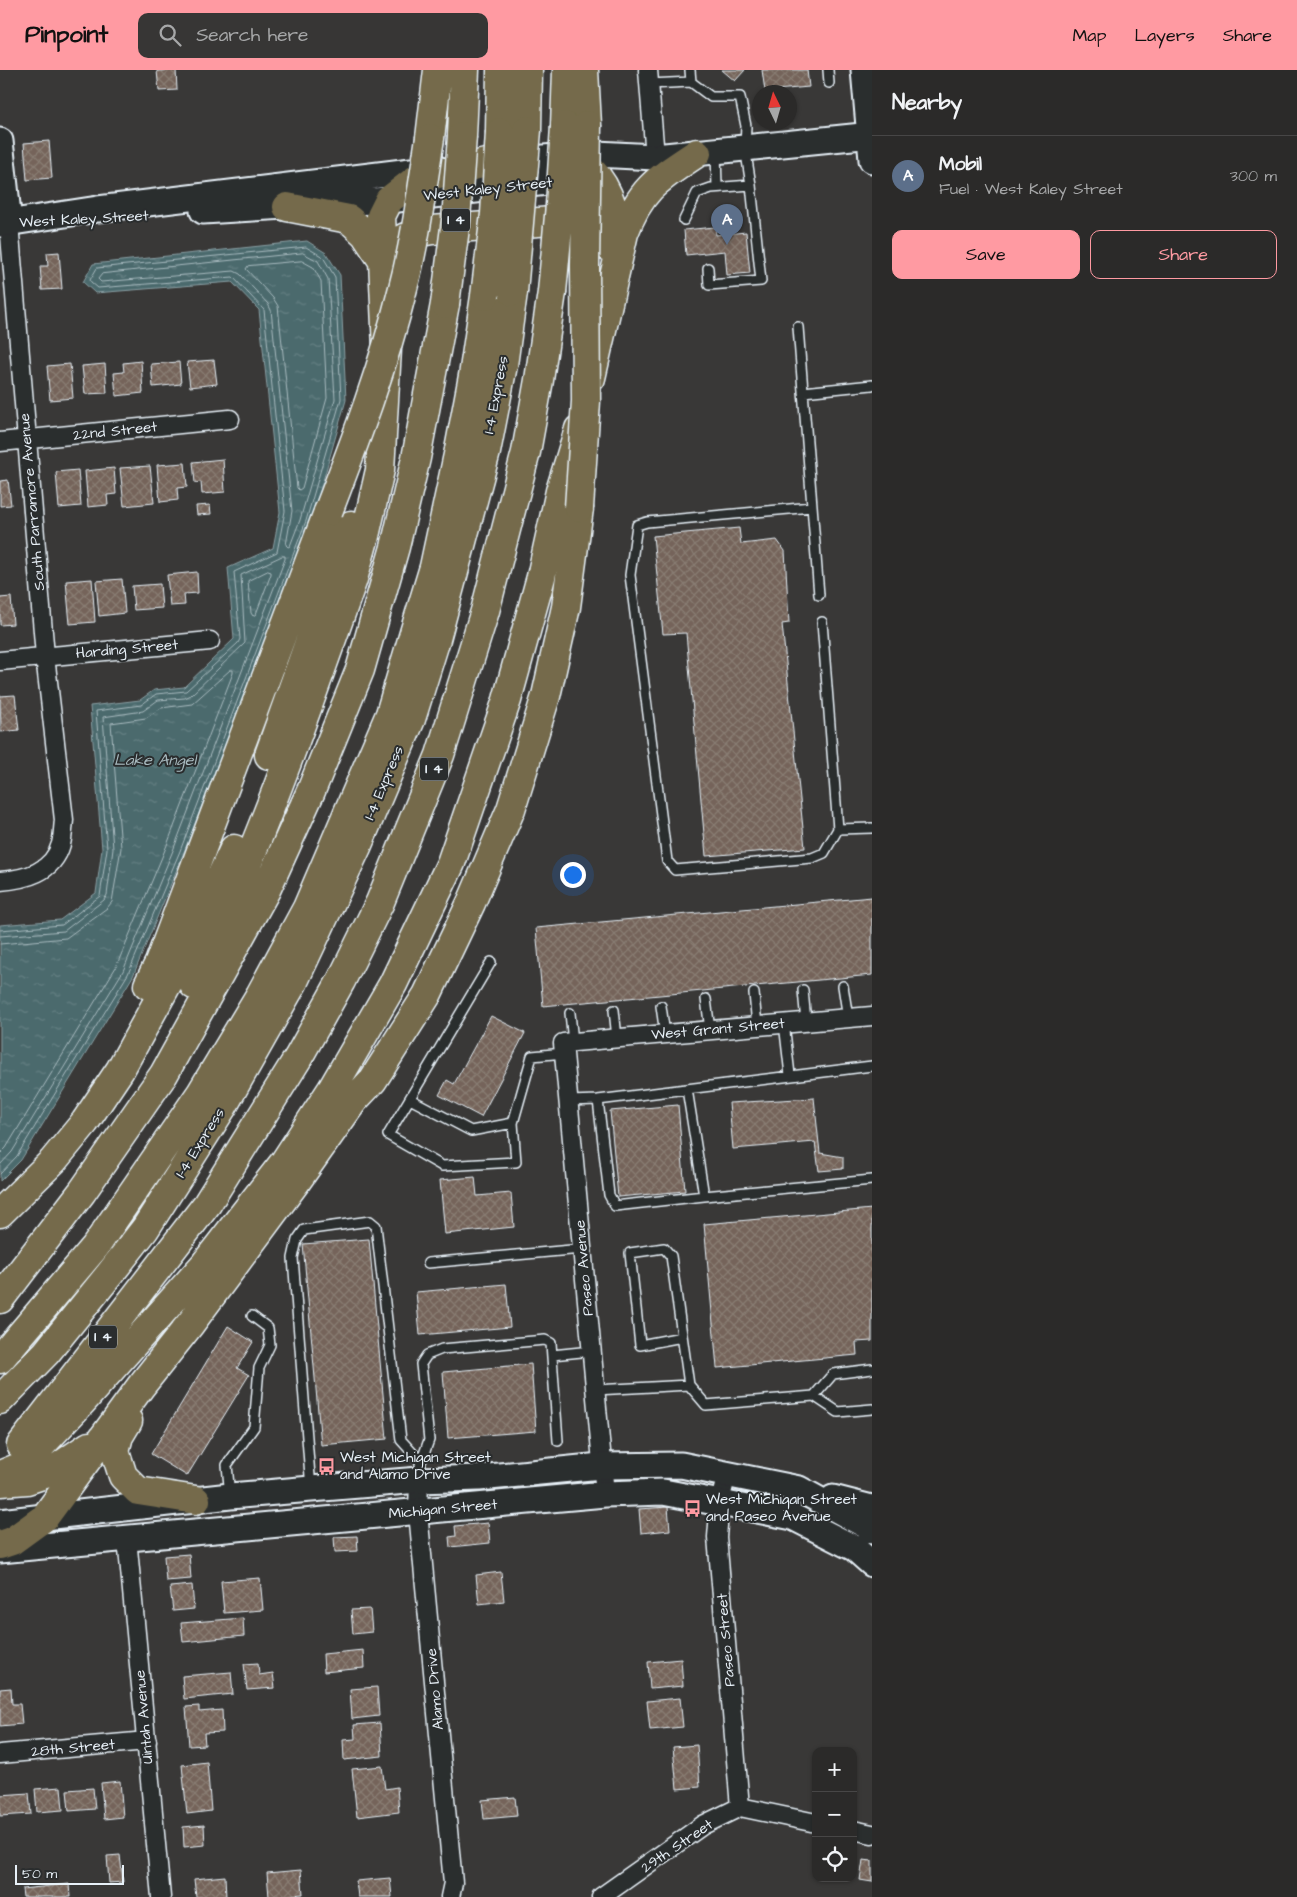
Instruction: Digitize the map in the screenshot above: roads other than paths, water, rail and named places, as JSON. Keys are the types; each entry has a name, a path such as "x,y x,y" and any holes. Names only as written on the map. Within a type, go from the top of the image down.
{"highway":[{"path":"0,1208 108,1065 159,963 364,417 403,289 417,224 438,70"},
{"name":"I 4","path":"0,1299 82,1192 164,1074 266,890 311,791 360,670 395,547 416,458 445,304 456,220 465,70"},
{"name":"I-4 Express","path":"0,1359 95,1247 201,1093 260,995 307,908 390,714 434,566 473,376 486,296 495,214 500,132 501,70"},
{"name":"I-4 Express","path":"0,1400 46,1352 145,1229 222,1108 294,981 358,847 411,719 436,639 486,452 503,365 513,292 527,130 528,70"},
{"name":"I 4","path":"0,1474 207,1204 298,1058 341,981 380,902 440,755 485,611 526,452 552,292 560,205 576,126 567,70"},
{"path":"0,1474 22,1466 89,1395 204,1265 285,1161 332,1089 393,984 451,863 507,700 541,577 570,499 586,401 585,266 576,126 584,70"},
{"path":"570,499 580,423 624,234 632,212 654,183 706,152"},
{"path":"0,1545 12,1541 45,1517 296,1182 354,1100 373,1080 427,995 472,903 511,809 546,696 566,607 570,499 570,420 604,265 614,231 613,208 598,176 584,164 560,157"},
{"path":"164,1074 174,1028 217,936 258,841 353,579 365,536 380,470 385,398 387,349 381,258 381,216 389,200 416,178 486,162"},
{"path":"287,207 349,218 365,234 381,258"},
{"path":"384,304 393,248 403,238 425,232 565,220 585,227 598,242 604,265"},
{"path":"0,1213 53,1161 85,1122 115,1078 156,1008 209,904 242,830 330,584 364,486 385,398"},
{"path":"354,1100 364,1076 407,1007 427,970 494,810 523,708 530,672 541,577"},
{"path":"191,1323 126,1422 119,1436 115,1451 123,1476 138,1491 196,1500"},
{"path":"0,1483 26,1480 51,1472 86,1450 124,1410"}],"main road":[{"path":"864,70 872,160"},
{"name":"West Kaley Street","path":"4,223 98,209 486,162 596,154 655,157 871,135"},
{"name":"South Parramore Avenue","path":"0,141 4,223"},
{"name":"West Kaley Street","path":"4,223 104,220 187,212 389,200 598,176 655,157"},
{"name":"Michigan Street","path":"0,1522 230,1496 311,1489 420,1471 479,1478 601,1466 681,1465 800,1489 865,1525 872,1531"},
{"path":"800,1489 872,1508"},
{"name":"Michigan Street","path":"0,1550 605,1494 663,1492 793,1517 854,1548 872,1564"}],"street":[{"path":"649,77 655,157"},
{"name":"South Parramore Avenue","path":"0,881 20,879 40,872 52,860 61,845 64,820 44,656 27,440 4,223"},
{"name":"22nd Street","path":"0,442 230,419"},
{"name":"Harding Street","path":"0,661 210,641"},
{"name":"West Grant Street","path":"567,1046 617,1038 872,1016"},
{"name":"Paseo Avenue","path":"567,1046 569,1100 605,1494"},
{"name":"Alamo Drive","path":"420,1471 418,1512 453,1883 450,1897"},
{"name":"Paseo Street","path":"726,1474 720,1502 717,1537 740,1807"},
{"name":"Uintah Avenue","path":"127,1538 161,1897"},
{"name":"28th Street","path":"0,1754 147,1741"},
{"path":"740,1807 812,1822"},
{"name":"29th Street","path":"601,1897 703,1825 740,1807"},
{"path":"857,1831 872,1834"}],"lane":[{"path":"690,70 692,82"},
{"path":"828,70 829,83"},
{"path":"649,77 692,82 711,97 740,97 746,126 745,147 752,184 761,281 709,286 708,268"},
{"path":"706,152 717,187"},
{"path":"684,220 697,193 717,187 752,184"},
{"path":"798,327 819,595"},
{"path":"803,392 872,385"},
{"path":"812,506 647,522 637,526 630,575 667,861 675,870 812,858 824,853 838,829 822,622"},
{"path":"838,829 872,828"},
{"path":"491,962 388,1135 442,1166 516,1162 513,1123 532,1056 567,1046 570,1013"},
{"path":"843,986 848,1018"},
{"path":"803,990 806,1022"},
{"path":"754,993 757,1026"},
{"path":"706,999 710,1030"},
{"path":"661,1006 665,1034"},
{"path":"614,1010 617,1038"},
{"path":"784,1024 790,1075"},
{"path":"569,1100 598,1100 872,1066"},
{"path":"687,1089 704,1196"},
{"path":"410,1099 471,1130 513,1123"},
{"path":"598,1100 609,1195 615,1206 872,1180"},
{"path":"311,1489 293,1258 297,1240 304,1230 370,1222 376,1226 401,1440 420,1471"},
{"path":"682,1337 640,1345 630,1253 664,1248 671,1256 689,1385 706,1405 814,1396 838,1412 872,1409"},
{"path":"428,1263 582,1249"},
{"path":"230,1496 228,1465 254,1427 259,1368 270,1345 268,1328 252,1316"},
{"path":"420,1471 429,1440 421,1364 427,1355 442,1349 545,1340 551,1343 558,1441"},
{"path":"552,1355 591,1351"},
{"path":"814,1396 832,1374 872,1369"},
{"path":"595,1390 689,1385"}],"water":[{"name":"Lake Angel","path":"307,241 326,253 340,275 346,400 311,523 184,852 133,976 21,1160 0,1181 0,925 60,920 96,893 102,849 90,706 140,700 154,690 184,687 234,639 228,568 273,548 280,512 259,310 232,282 95,293 83,282 93,264"}],"place":[{"name":"Mobil","path":"727,245"},
{"name":"West Michigan Street and Alamo Drive","path":"326,1466"},
{"name":"West Michigan Street and Paseo Avenue","path":"692,1508"}]}
